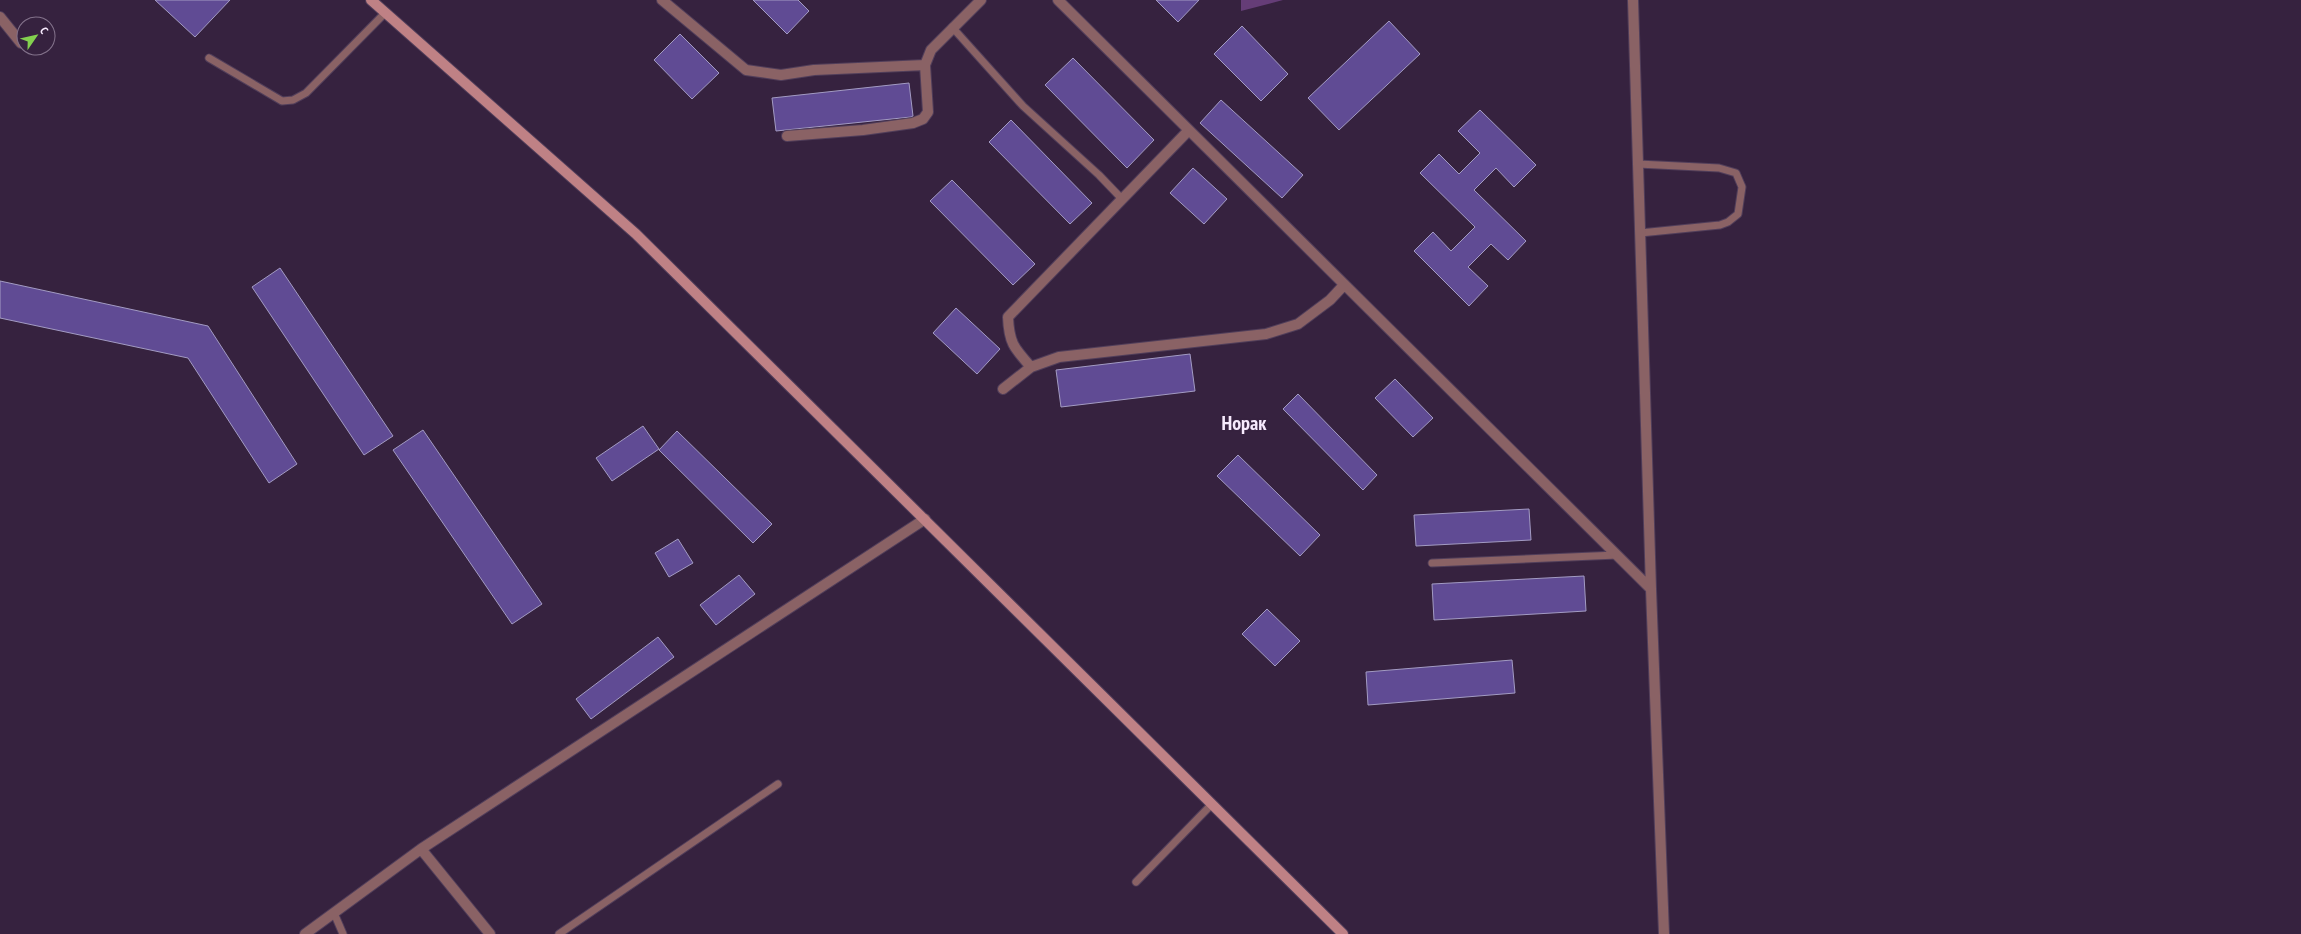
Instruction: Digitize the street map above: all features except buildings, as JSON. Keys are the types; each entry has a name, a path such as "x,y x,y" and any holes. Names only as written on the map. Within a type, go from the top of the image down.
{"main road":[{"path":"371,0 636,234 1344,934"}],"street":[{"path":"662,0 746,70 781,75 814,70 925,65"},
{"path":"787,136 862,130 913,123 923,119 928,112 925,65 930,50 981,0"},
{"path":"1058,0 1651,589"},
{"path":"1632,0 1664,934"},
{"path":"0,17 16,36"},
{"path":"1031,367 1016,350 1008,336 1008,317 1188,130"},
{"path":"1003,389 1031,367 1059,357 1266,334 1298,324 1330,300 1344,285"},
{"path":"305,934 421,849 925,519"},
{"path":"421,849 490,934"}],"lane":[{"path":"209,58 282,101 292,100 306,93 386,13"},
{"path":"952,27 1023,106 1099,175 1122,199"},
{"path":"1638,164 1719,168 1736,173 1742,187 1738,214 1728,222 1720,225 1640,233"},
{"path":"1432,564 1617,555"},
{"path":"558,934 778,784"},
{"path":"1136,882 1212,804"},
{"path":"334,913 343,934"}],"shaded area":[{"path":"1241,0 1283,0 1241,11"}],"district":[{"name":"Норак","path":"1244,423"}]}
